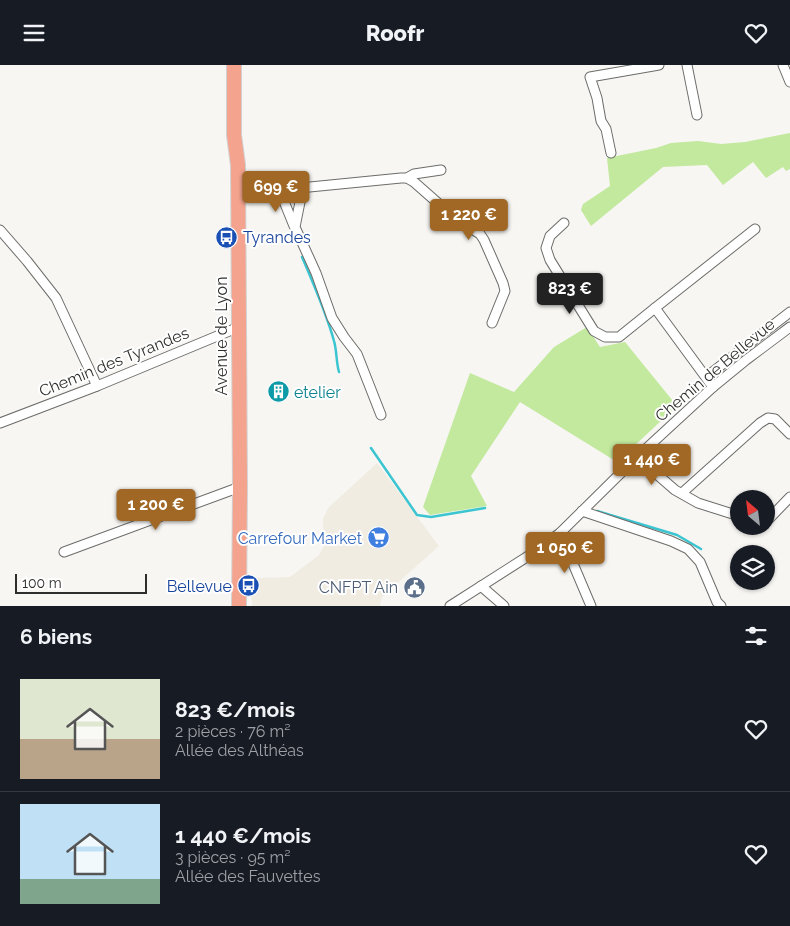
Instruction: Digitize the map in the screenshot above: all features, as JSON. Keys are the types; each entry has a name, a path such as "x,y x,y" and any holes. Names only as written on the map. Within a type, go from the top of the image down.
{"main road":[{"name":"Avenue de Lyon","path":"234,65 234,135 238,165 239,606"}],"street":[{"path":"611,153 606,129 601,121 597,98 590,77 659,65"},
{"path":"687,65 697,115"},
{"path":"783,65 790,83"},
{"path":"407,178 414,174 441,170"},
{"path":"238,194 401,177 407,178 456,219 480,234 484,240 505,291 492,323"},
{"path":"295,227 303,187"},
{"path":"279,189 316,273 332,318 357,354 381,415"},
{"path":"564,223 550,236 546,248 550,260 594,331 605,337 619,337 755,229"},
{"path":"0,230 28,261 56,298 97,386"},
{"path":"655,309 713,387"},
{"path":"706,377 790,312"},
{"name":"Chemin des Tyrandes","path":"0,423 97,386 238,327"},
{"name":"Chemin de Bellevue","path":"450,606 462,603 481,586 533,553 560,533 637,457 713,387 746,359 790,327"},
{"path":"682,493 768,418 775,419 790,434"},
{"path":"637,457 675,490 698,503 730,513"},
{"path":"64,552 240,487"},
{"path":"775,513 790,497"},
{"path":"582,511 671,541 688,549 700,563 721,606"},
{"path":"560,533 591,606"},
{"path":"481,586 504,606"}],"shaded area":[{"path":"377,463 439,546 382,597 380,606 252,606 250,578 290,577 319,555 324,546 323,519 328,508"}],"green space":[{"path":"790,133 790,169 786,171 783,167 766,178 753,162 723,185 707,165 663,167 591,226 581,210 583,204 610,186 607,158 671,143 698,141 721,144 745,142"},
{"path":"587,327 600,347 625,342 677,406 617,462 520,402 471,476 487,506 430,515 423,507 470,373 514,392 554,347"}],"waterway":[{"path":"302,257 331,330 339,372"},
{"path":"371,448 417,515 431,517 485,508"},
{"path":"597,511 677,535 701,549"}],"place":[{"name":"Tyrandes","path":"227,237"},
{"name":"etelier","path":"278,392"},
{"name":"Carrefour Market","path":"378,538"},
{"name":"Bellevue","path":"248,586"},
{"name":"CNFPT Ain","path":"414,587"}]}
